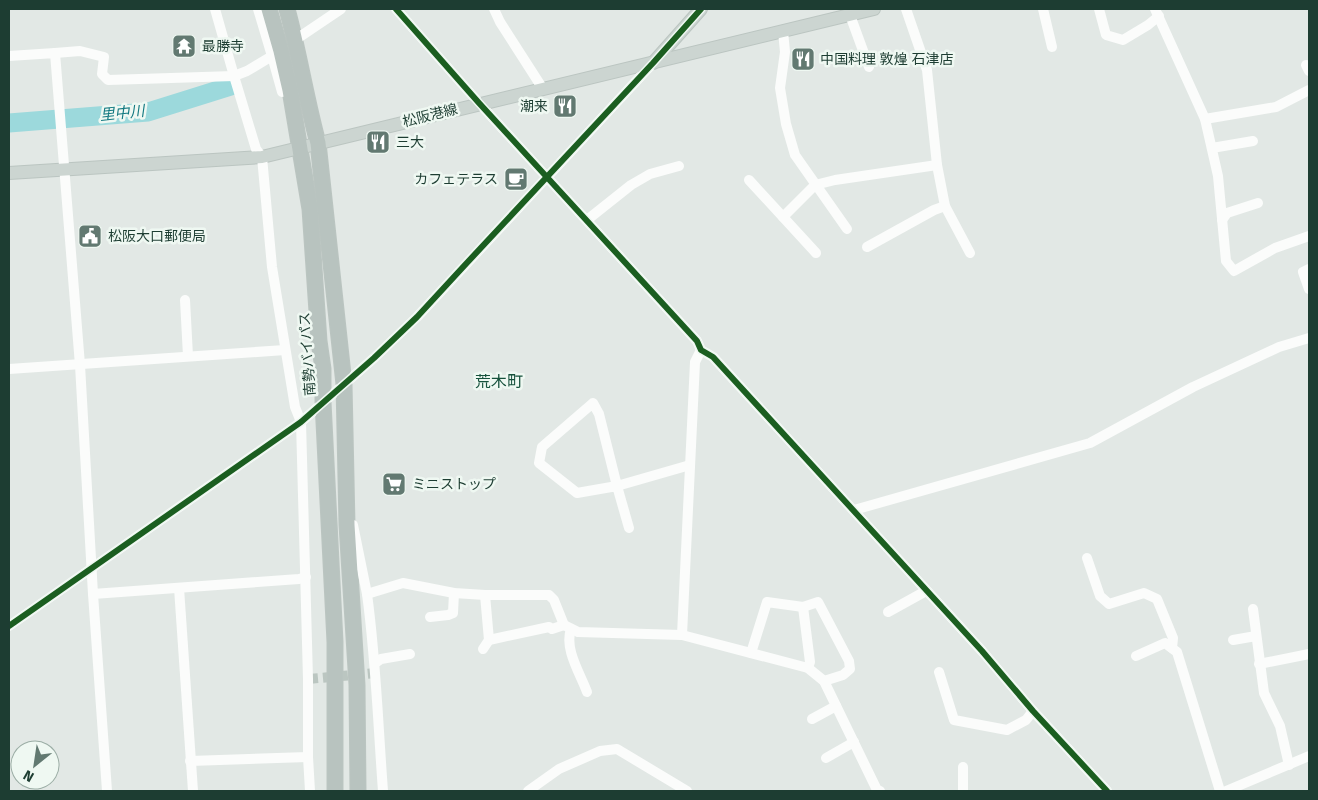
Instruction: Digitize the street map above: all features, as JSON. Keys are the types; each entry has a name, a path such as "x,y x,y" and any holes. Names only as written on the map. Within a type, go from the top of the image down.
{"highway":[{"name":"南勢バイパス","path":"269,9 290,90 310,209 318,341 323,369 335,642 335,791"},
{"path":"287,9 296,40 318,143 344,384 347,525 357,685 358,791"}],"main road":[{"path":"653,63 700,9"},
{"name":"松阪港線","path":"9,173 262,156 874,9"}],"street":[{"path":"215,9 256,149 262,156 272,267 295,406 301,422 310,791"},
{"path":"258,9 282,92 290,90"},
{"path":"296,40 341,9"},
{"path":"396,9 479,103 697,341 701,350 713,357 854,510 1107,791"},
{"path":"494,9 500,22 543,89"},
{"path":"906,9 928,70 937,165 946,206 970,253"},
{"path":"1043,9 1052,47"},
{"path":"1099,9 1106,35 1123,40 1157,13 1205,119 1218,176 1226,261 1234,271 1275,248 1309,236"},
{"path":"850,15 869,67"},
{"path":"782,31 785,52 780,88 786,124 796,155 847,229"},
{"path":"9,56 80,51 104,57 102,74 108,80 234,76 247,71 272,56"},
{"path":"55,53 80,365 93,594 107,791"},
{"path":"9,626 92,570 301,422 417,317 653,63"},
{"path":"1205,119 1276,107 1309,90"},
{"path":"1212,148 1253,141"},
{"path":"783,217 815,185 835,180 937,165"},
{"path":"587,220 631,185 650,174 679,166"},
{"path":"748,180 816,253"},
{"path":"1222,220 1227,213 1258,203"},
{"path":"867,246 934,210 946,206"},
{"path":"1309,269 1302,272 1309,289"},
{"path":"185,300 188,356"},
{"path":"854,510 1090,443 1194,387 1279,347 1309,338"},
{"path":"9,369 285,350"},
{"path":"682,635 695,362 701,350"},
{"path":"630,528 617,486 599,414 593,403 542,447 539,463 577,493 617,486 690,465"},
{"path":"347,525 352,525 368,594 375,663 383,791"},
{"path":"1087,558 1100,596 1109,604 1144,592 1158,599 1173,638 1172,648"},
{"path":"93,594 306,578"},
{"path":"368,594 402,583 454,593 549,595 554,600 567,627 569,646 587,692"},
{"path":"179,588 193,791"},
{"path":"888,612 926,591"},
{"path":"430,617 454,613 454,593"},
{"path":"485,595 486,645 549,627 567,627 578,632 682,635 808,668 824,681 876,791"},
{"path":"751,653 767,602 803,607 818,602 849,661 850,669 843,675 824,681"},
{"path":"803,607 810,662 808,668"},
{"path":"1253,609 1264,693 1280,726 1289,765"},
{"path":"1232,640 1256,636"},
{"path":"1136,656 1165,644 1177,652 1220,791"},
{"path":"375,663 381,659 410,654"},
{"path":"1259,664 1309,654"},
{"path":"939,672 954,720 1008,730 1026,720 1033,711"},
{"path":"812,719 836,706"},
{"path":"826,758 854,742"},
{"path":"528,791 559,769 600,751 617,749 687,791"},
{"path":"190,761 308,756"},
{"path":"1226,791 1309,756"},
{"path":"963,767 963,791"}],"waterway":[{"name":"里中川","path":"9,123 148,112 231,86"}],"tunnel":[{"path":"308,679 375,673"}],"cycle path":[{"path":"396,9 479,103 697,341 701,350 713,357 982,651 1033,711 1107,791"},
{"path":"9,626 301,422 374,358 417,317 701,9"}],"place":[{"name":"最勝寺","path":"184,46"},
{"name":"中国料理 敦煌 石津店","path":"803,59"},
{"name":"潮来","path":"565,106"},
{"name":"三大","path":"378,142"},
{"name":"カフェテラス","path":"516,179"},
{"name":"松阪大口郵便局","path":"90,236"},
{"name":"ミニストップ","path":"394,484"}],"district":[{"name":"荒木町","path":"499,381"}]}
